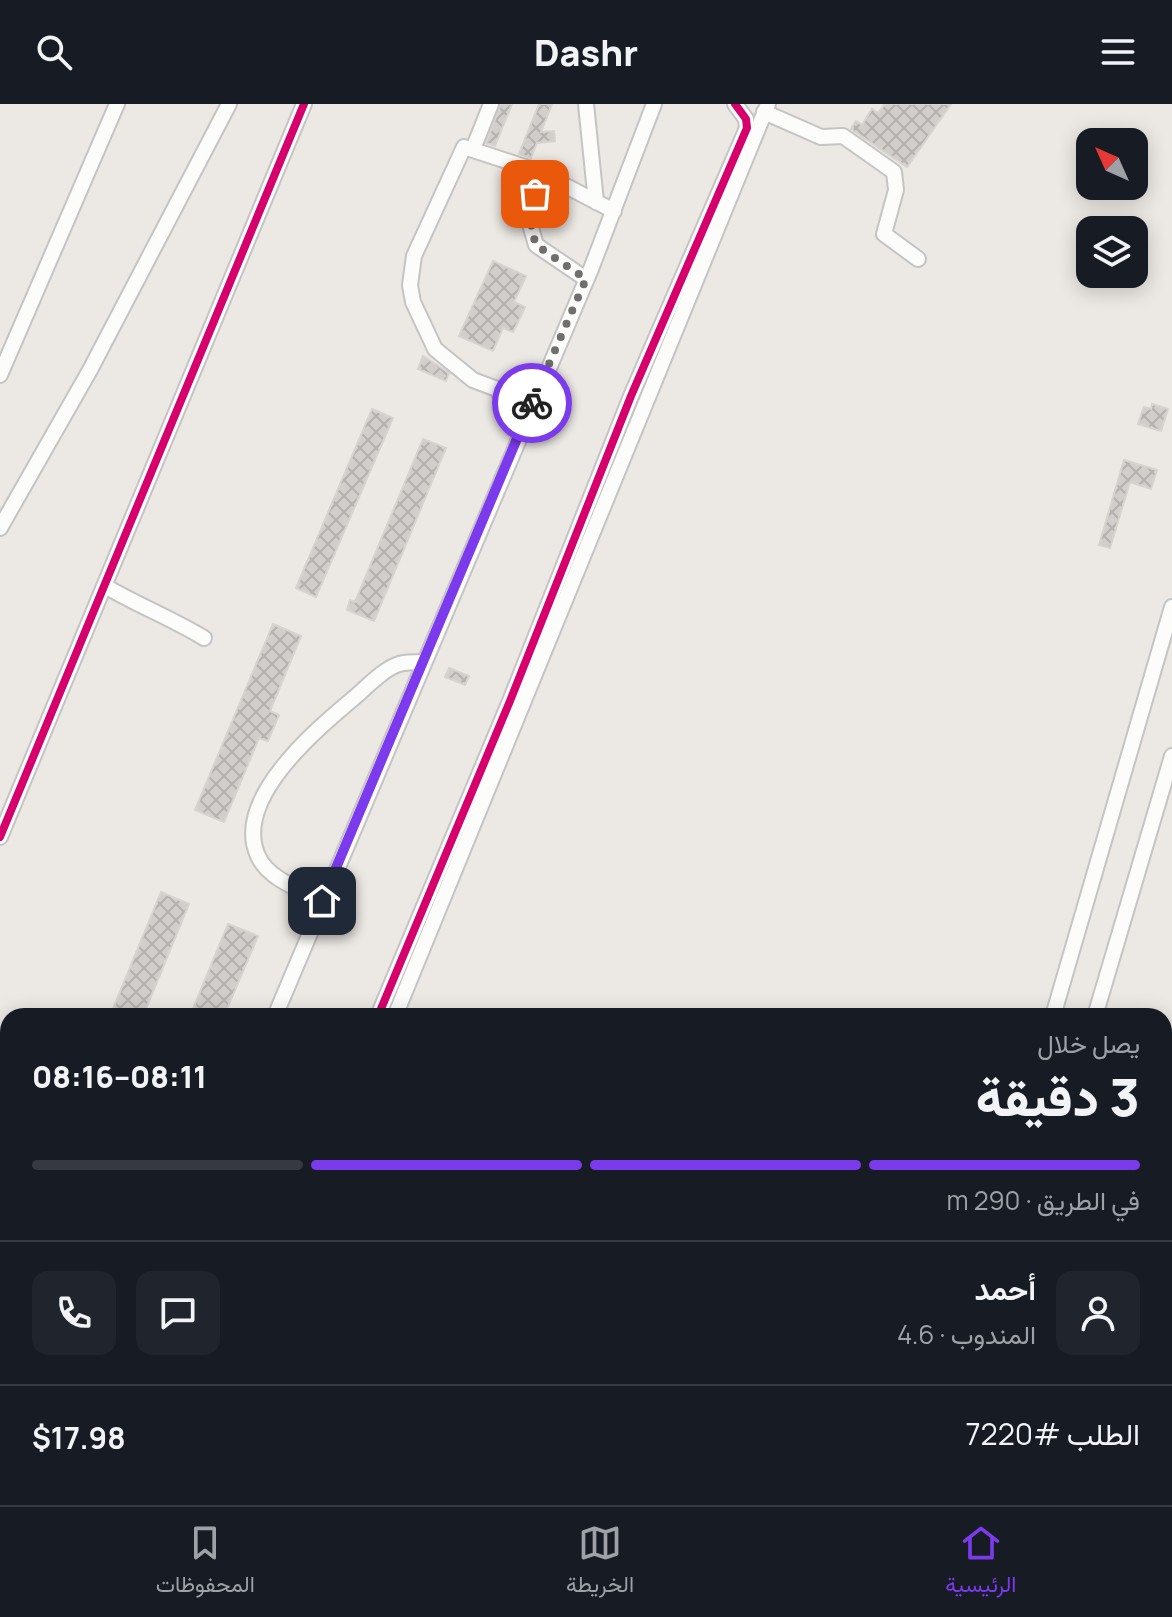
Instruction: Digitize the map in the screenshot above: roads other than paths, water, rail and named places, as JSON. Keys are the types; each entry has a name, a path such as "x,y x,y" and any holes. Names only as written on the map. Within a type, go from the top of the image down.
{"street":[{"path":"0,375 117,104"},
{"path":"0,528 90,370 229,104"},
{"path":"0,837 304,104"},
{"path":"473,149 491,104"},
{"path":"586,104 596,202"},
{"path":"278,1008 586,279 654,104"},
{"path":"381,1008 504,716 631,396 747,128 746,119 735,104"},
{"path":"398,1008 766,108 821,137 843,136 894,172 896,190 884,234 918,259"},
{"path":"536,393 497,389 473,380 435,349 419,322 410,285 420,238 460,150 473,149 537,171 614,211"},
{"path":"537,171 531,228 536,245 586,279"},
{"path":"497,389 521,432"},
{"path":"105,586 134,603 161,612 204,638"},
{"path":"1055,1008 1172,607"},
{"path":"322,901 269,871 259,859 254,846 254,828 260,803 289,758 339,711 385,672 400,664 423,662"},
{"path":"1097,1008 1172,756"}]}
